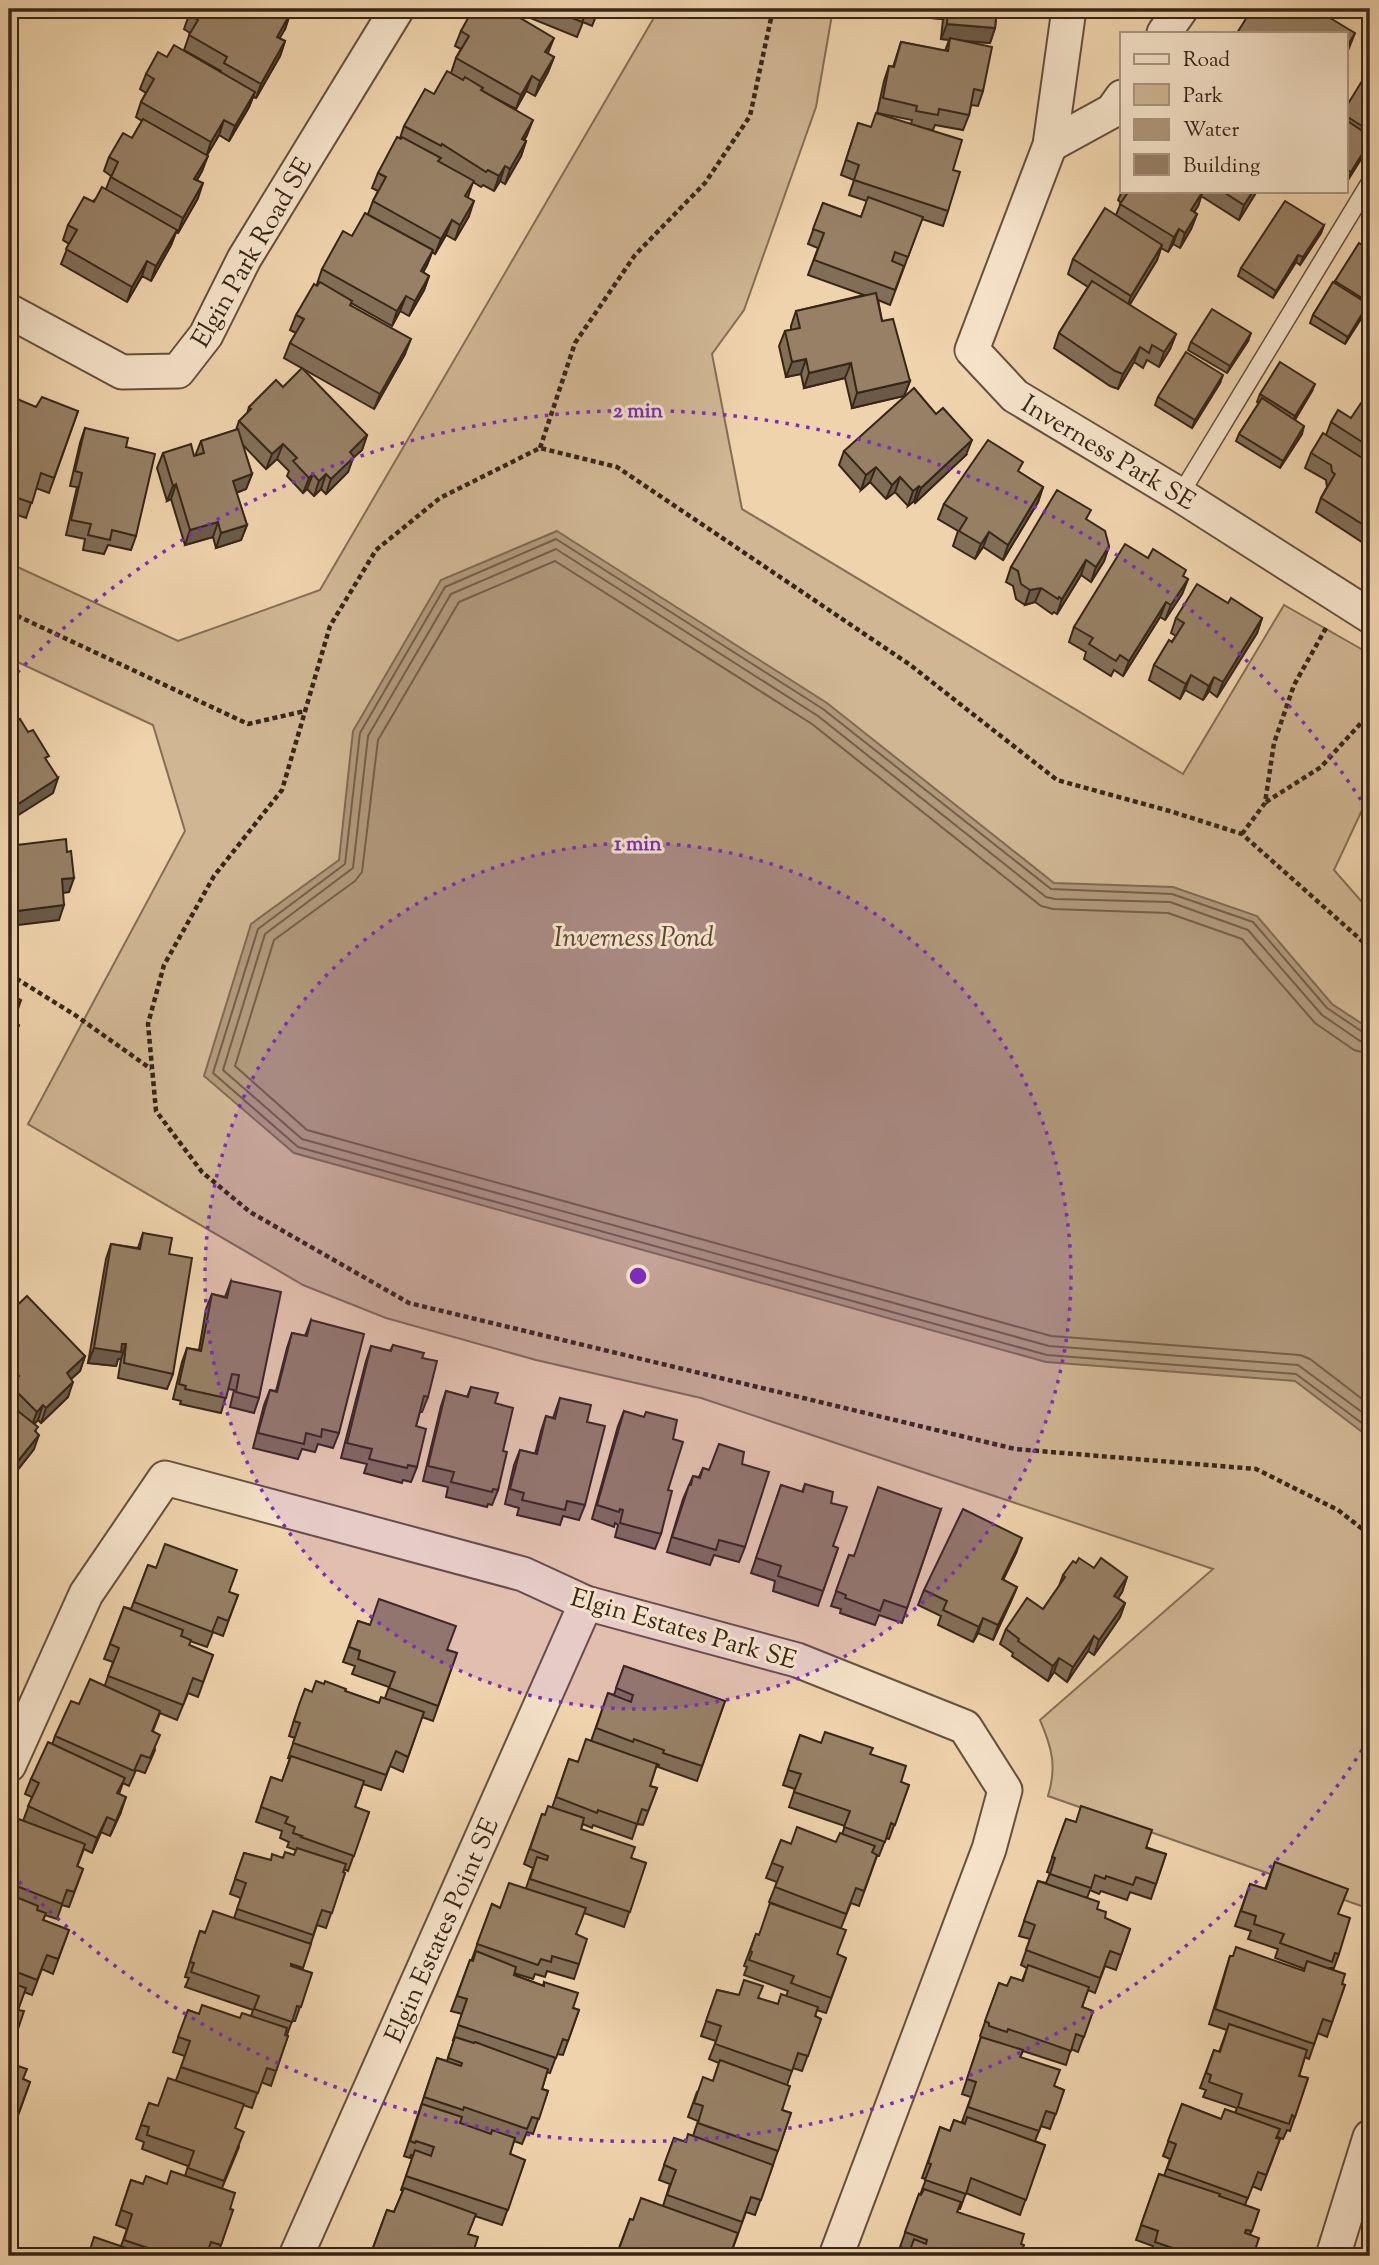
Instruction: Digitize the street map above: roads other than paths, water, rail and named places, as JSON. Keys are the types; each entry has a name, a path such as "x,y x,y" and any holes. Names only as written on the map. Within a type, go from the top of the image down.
{"street":[{"name":"Elgin Park Road SE","path":"9,311 121,372 178,371 206,335 244,258 397,9"},
{"name":"Inverness Park SE","path":"1069,9 1050,145 971,350 1015,396 1180,495 1358,609"},
{"path":"1165,32 1181,9"},
{"path":"1050,145 1112,111 1120,100"},
{"name":"Elgin Estates Park SE","path":"9,1765 86,1594 165,1478 523,1574 586,1603 797,1660 965,1727 1005,1790 989,1849 836,2256"},
{"name":"Elgin Estates Point SE","path":"296,2256 586,1603"},
{"path":"1333,2256 1370,2137"}],"lane":[{"path":"1180,495 1370,181"}],"water":[{"name":"Inverness Pond","path":"557,531 827,703 1054,883 1173,887 1257,916 1332,1004 1370,1029 1370,1438 1295,1381 1046,1362 294,1153 204,1076 251,924 339,860 353,731 441,580"}]}
